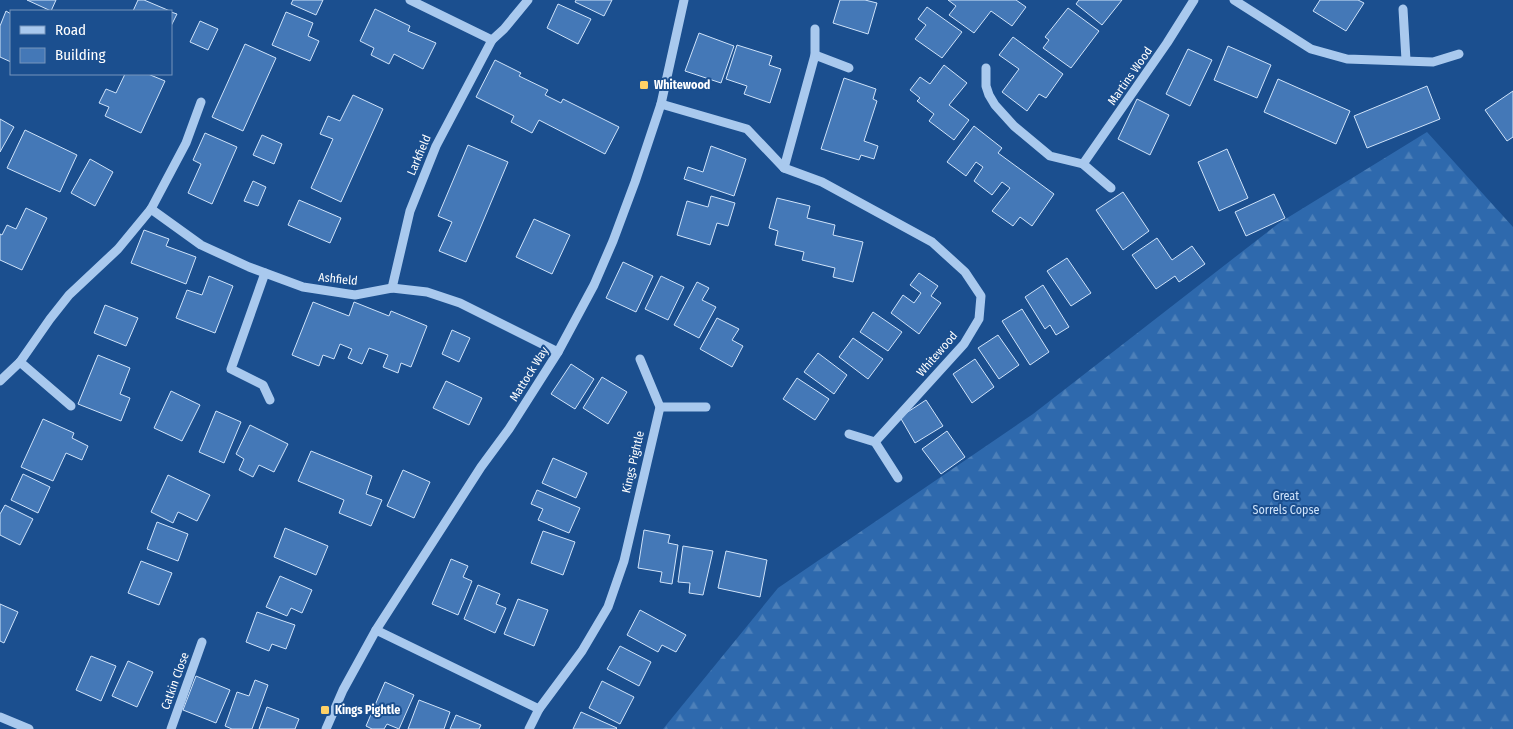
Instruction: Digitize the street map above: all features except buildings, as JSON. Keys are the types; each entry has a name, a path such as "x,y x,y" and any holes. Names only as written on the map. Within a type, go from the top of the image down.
{"street":[{"path":"410,0 492,40"},
{"name":"Larkfield","path":"392,288 410,211 432,155 463,92 492,40 528,0"},
{"name":"Mattock Way","path":"326,729 343,690 376,630 476,475 509,430 558,352 594,285 613,242 660,104 684,0"},
{"name":"Martins Wood","path":"1083,164 1167,43 1194,0"},
{"path":"1234,0 1311,49 1347,59 1433,62 1459,54"},
{"path":"1403,9 1406,60"},
{"path":"784,168 815,54 815,29"},
{"path":"815,54 849,68"},
{"path":"986,68 986,86 995,105 1014,126 1050,156 1083,164 1111,188"},
{"path":"0,380 20,362 69,295 118,249 151,209 186,142 201,102"},
{"name":"Whitewood","path":"660,104 747,129 784,168 822,182 932,242 965,272 981,296 979,319 964,344 875,442"},
{"name":"Ashfield","path":"151,209 201,245 265,273 303,287 355,295 392,288 427,292 460,303 558,352"},
{"path":"265,273 230,369 264,385 270,400"},
{"path":"640,359 660,407 706,407"},
{"path":"20,362 71,406"},
{"name":"Kings Pightle","path":"529,729 538,709 582,651 608,607 624,560 660,407"},
{"path":"849,434 875,442 898,478"},
{"path":"376,630 538,709"},
{"name":"Catkin Close","path":"171,729 202,642"},
{"path":"0,717 29,729"}],"green space":[{"name":"Great Sorrels Copse","path":"1427,132 1513,227 1513,729 663,729 778,588 1033,414 1279,223"}],"place":[{"name":"Whitewood","path":"644,85"},
{"name":"Kings Pightle","path":"325,710"}]}
